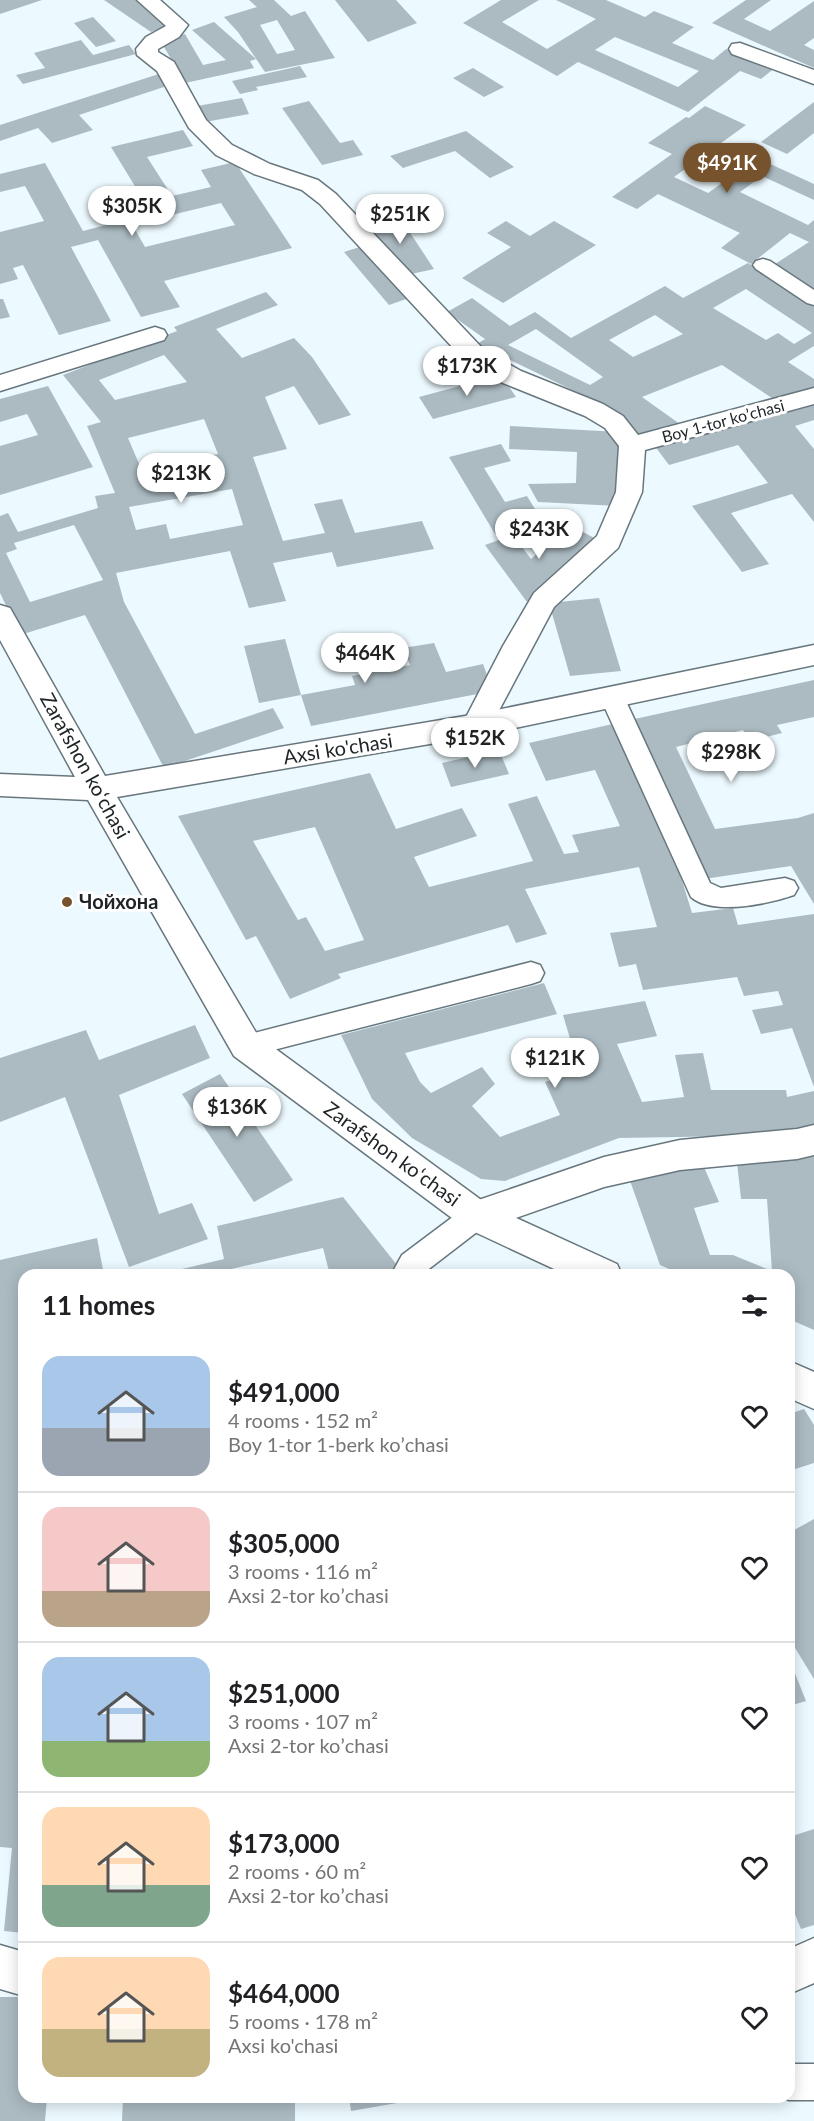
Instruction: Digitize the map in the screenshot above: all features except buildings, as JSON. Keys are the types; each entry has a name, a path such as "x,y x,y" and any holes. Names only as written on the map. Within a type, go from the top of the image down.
{"street":[{"path":"147,0 178,25 173,32 149,45 148,55 166,67 197,123 225,150 262,169 310,185 328,199 476,357 512,377 594,410 614,422 632,445 629,492 608,541 544,600 477,725"},
{"path":"740,49 814,78"},
{"path":"0,383 155,335"},
{"name":"Boy 1-tor koʼchasi","path":"632,445 814,396"},
{"name":"Zarafshon koʻchasi","path":"0,615 97,789 246,1046 476,1216 591,1269"},
{"name":"Axsi ko'chasi","path":"0,784 97,789 477,725 814,655"},
{"path":"476,1216 604,1172 680,1155 798,1144 814,1140"},
{"path":"795,1381 814,1392"},
{"path":"795,1969 814,1960"},
{"path":"0,1967 18,1972"}],"lane":[{"path":"763,265 814,299"},
{"path":"612,697 700,890 707,896 721,898 785,888"},
{"path":"246,1046 531,973"},
{"path":"409,1269 412,1264 476,1216"},
{"path":"795,2082 814,2082"}],"place":[{"name":"Чойхона","path":"67,902"}]}
